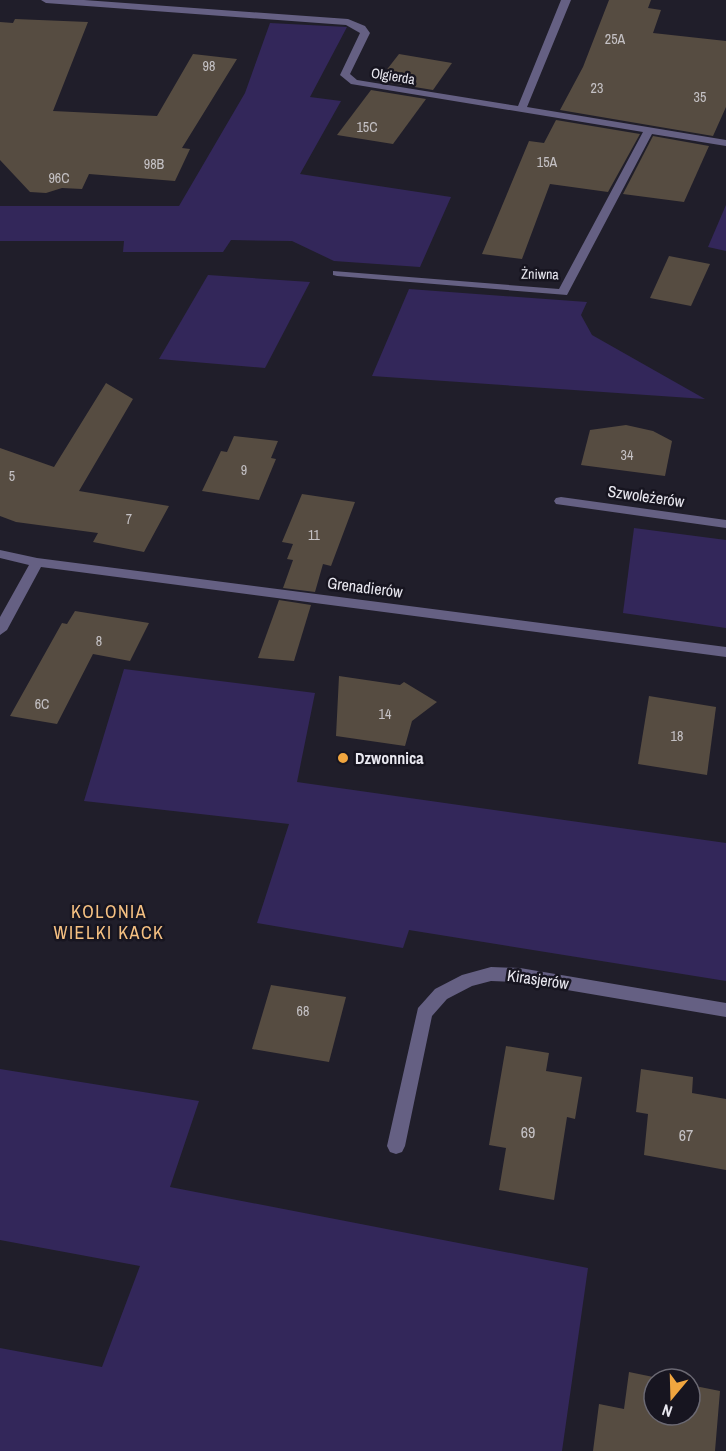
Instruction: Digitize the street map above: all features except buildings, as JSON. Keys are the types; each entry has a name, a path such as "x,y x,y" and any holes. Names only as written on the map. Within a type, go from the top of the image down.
{"street":[{"name":"Olgierda","path":"46,0 348,22 363,28 365,33 345,75 347,79 362,84 521,110"},
{"path":"566,0 521,110 726,143"},
{"name":"Żniwna","path":"337,273 563,293 648,132"},
{"name":"Szwoleżerów","path":"561,501 726,525"},
{"name":"Grenadierów","path":"0,554 37,562 726,652"},
{"path":"0,630 37,562"},
{"name":"Kirasjerów","path":"396,1146 424,1013 441,994 468,980 491,974 520,975 726,1010"}],"shaded area":[{"path":"270,23 347,27 310,97 341,101 300,174 451,197 420,267 334,261 292,241 231,240 223,252 123,252 124,241 0,241 0,206 179,206 245,93"},
{"path":"726,205 726,251 708,247"},
{"path":"208,275 310,282 265,368 159,359"},
{"path":"409,289 587,302 581,315 592,335 705,399 372,376"},
{"path":"634,528 726,540 726,628 623,613"},
{"path":"124,669 315,693 297,782 726,843 726,981 409,930 403,948 257,923 289,824 84,801"},
{"path":"0,1069 199,1101 170,1187 588,1268 562,1451 0,1451 0,1348 102,1367 140,1266 0,1240"}],"place":[{"name":"Dzwonnica","path":"343,758"}],"district":[{"name":"KOLONIA WIELKI KACK","path":"109,921"}]}
